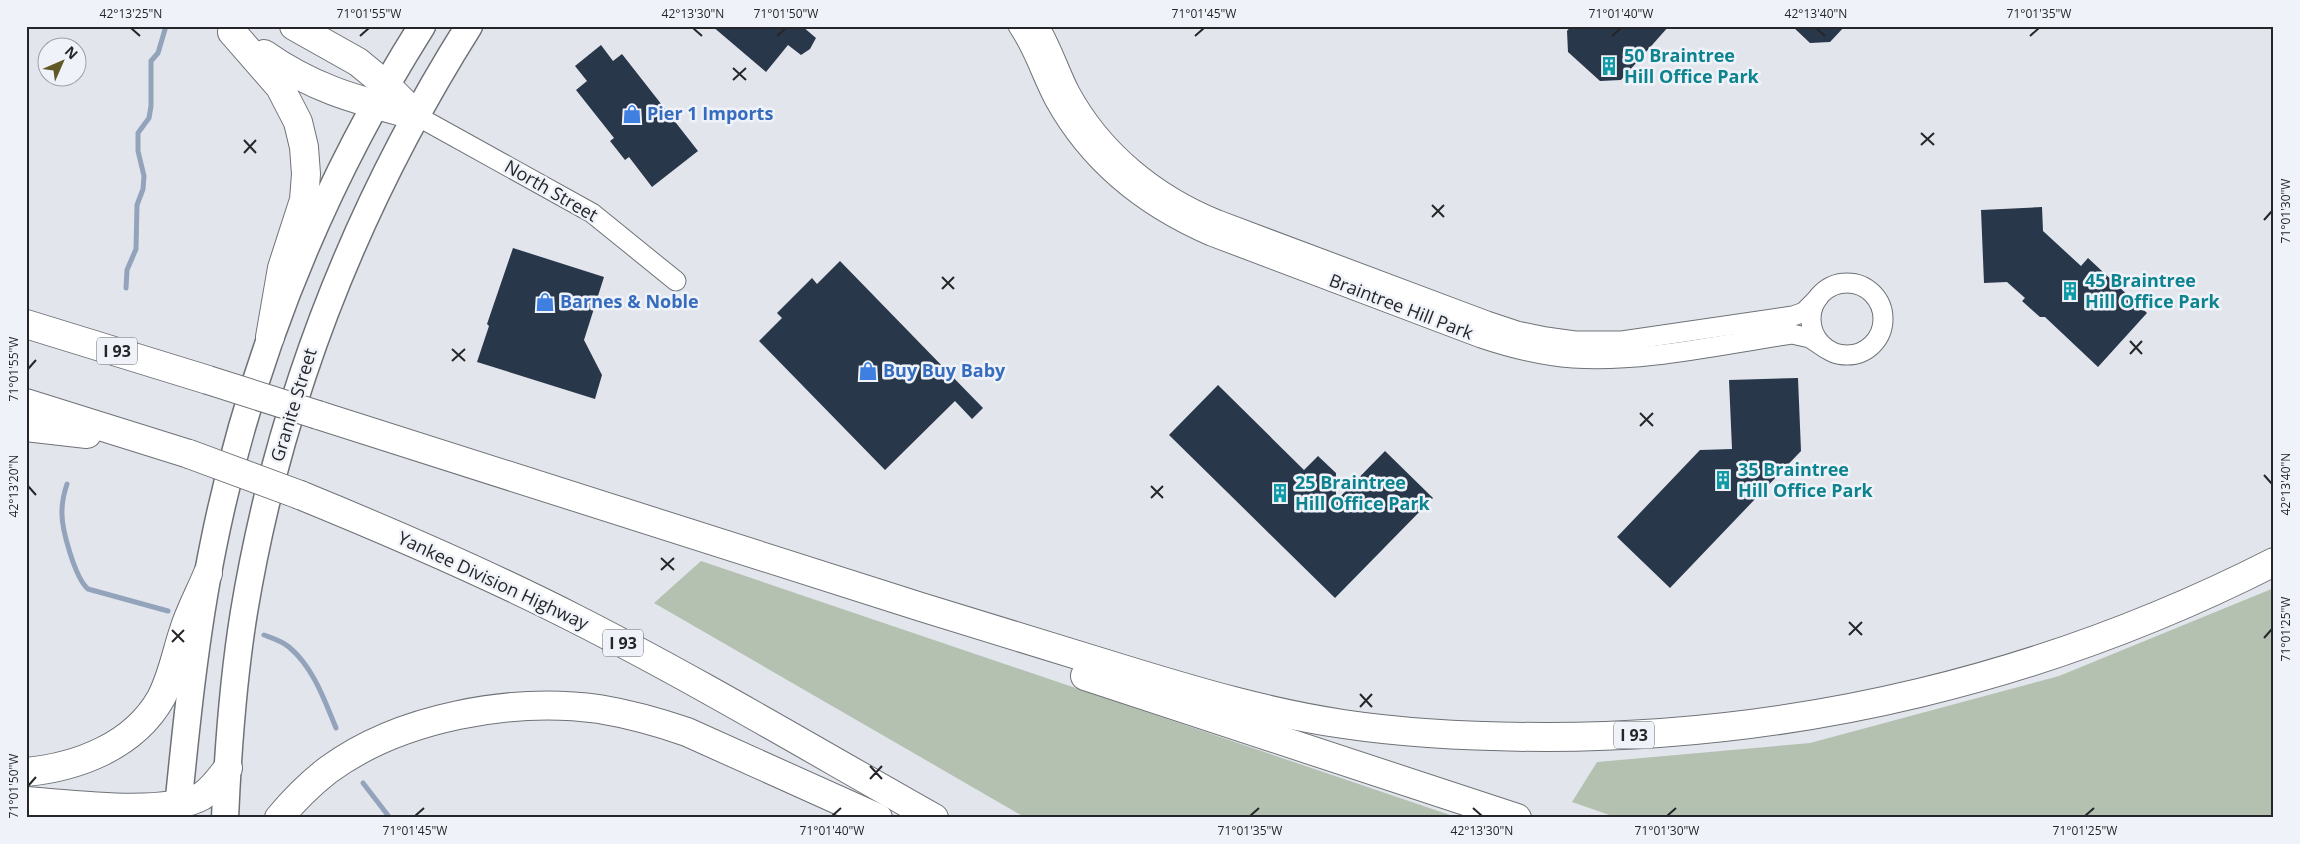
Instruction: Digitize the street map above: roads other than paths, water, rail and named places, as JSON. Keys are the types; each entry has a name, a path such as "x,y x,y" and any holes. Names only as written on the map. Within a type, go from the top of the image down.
{"highway":[{"path":"294,26 345,54 380,94 417,116"},
{"path":"228,29 281,66 333,93 380,94"},
{"path":"228,29 280,87 298,122 304,147 306,174 304,200 282,268 270,337"},
{"name":"I 93","path":"28,324 980,626 1221,699 1310,719 1376,729 1440,734 1527,737 1620,736 1714,729 1800,718 1868,706 1960,684 2051,657 2195,600 2274,562"},
{"name":"Yankee Division Highway","path":"26,403 189,454 300,495 412,542 576,619 683,676 934,818"},
{"path":"26,427 150,441"},
{"path":"26,772 54,769 94,756 121,740 146,717 165,688 183,632 208,573"},
{"path":"980,626 1064,670 1517,818"},
{"path":"279,818 302,793 329,770 358,752 392,736 437,720 470,712 549,706 612,711 657,721 687,732 878,818"},
{"path":"26,801 178,811 208,791 228,768"}],"main road":[{"path":"178,811 193,674 208,573 234,457 270,337 318,219 380,94 422,26"},
{"name":"Granite Street","path":"225,818 232,706 244,611 262,518 288,420 318,330 346,257 378,189 417,116 469,26"}],"street":[{"path":"1018,26 1052,76"},
{"path":"1039,26 1052,76"},
{"name":"Braintree Hill Park","path":"1052,76 1112,149 1141,176 1183,204 1231,225 1517,331 1574,341 1629,340 1793,316 1804,312 1833,286 1854,284 1866,288 1875,296 1883,314 1880,333 1874,343 1865,351 1853,355 1842,355 1825,348 1810,338 1792,334 1638,357 1598,359 1543,354 1498,344 1211,236 1168,215 1130,190 1099,161 1069,124 1052,76"},
{"name":"North Street","path":"417,116 592,213 676,281"},
{"path":"1818,298 1812,309 1812,328 1817,339 1825,348"}],"waterway":[{"path":"126,288 127,270 136,249 137,205 143,189 144,176 138,151 138,133 149,118 151,106 151,61 158,53 166,26"},
{"path":"67,484 63,498 62,519 70,552 78,575 83,583 88,589 168,611"},
{"path":"264,635 286,645 305,664 317,684 336,728"},
{"path":"363,783 390,818"}],"place":[{"name":"50 Braintree Hill Office Park","path":"1609,66"},
{"name":"Pier 1 Imports","path":"632,114"},
{"name":"45 Braintree Hill Office Park","path":"2070,291"},
{"name":"Barnes & Noble","path":"545,302"},
{"name":"Buy Buy Baby","path":"868,371"},
{"name":"35 Braintree Hill Office Park","path":"1723,480"},
{"name":"25 Braintree Hill Office Park","path":"1280,493"}]}
